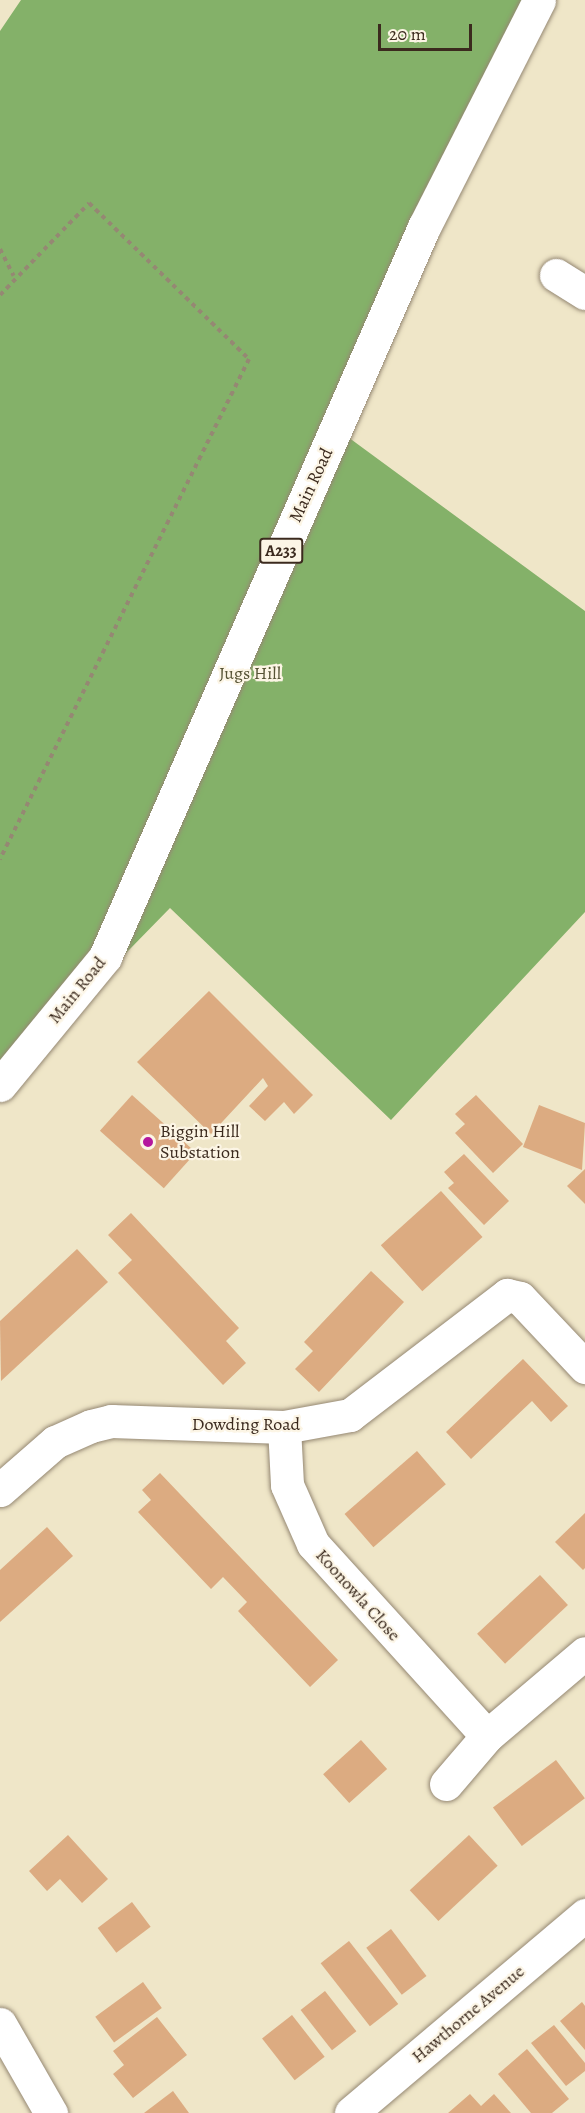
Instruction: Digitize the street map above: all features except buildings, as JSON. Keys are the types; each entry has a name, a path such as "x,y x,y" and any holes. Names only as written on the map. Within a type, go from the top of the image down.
{"street":[{"name":"Main Road","path":"0,1085 105,957 424,227 539,0"},
{"path":"556,275 585,293"},
{"name":"Dowding Road","path":"0,1490 55,1442 91,1426 111,1421 284,1427 339,1419 362,1409 507,1294 520,1298 585,1367"},
{"name":"Koonowla Close","path":"284,1427 287,1485 313,1544 486,1736"},
{"path":"446,1784 486,1736 585,1653"},
{"name":"Hawthorne Avenue","path":"351,2113 585,1915"},
{"path":"0,2024 51,2113"}],"path":[{"path":"0,295 14,276 89,203 249,359 0,859"},
{"path":"0,249 14,276"}],"green space":[{"name":"Jugs Hill","path":"21,0 527,0 337,429 585,611 585,912 391,1120 170,908 0,1082 0,31"}],"place":[{"name":"Biggin Hill Substation","path":"148,1142"}]}
